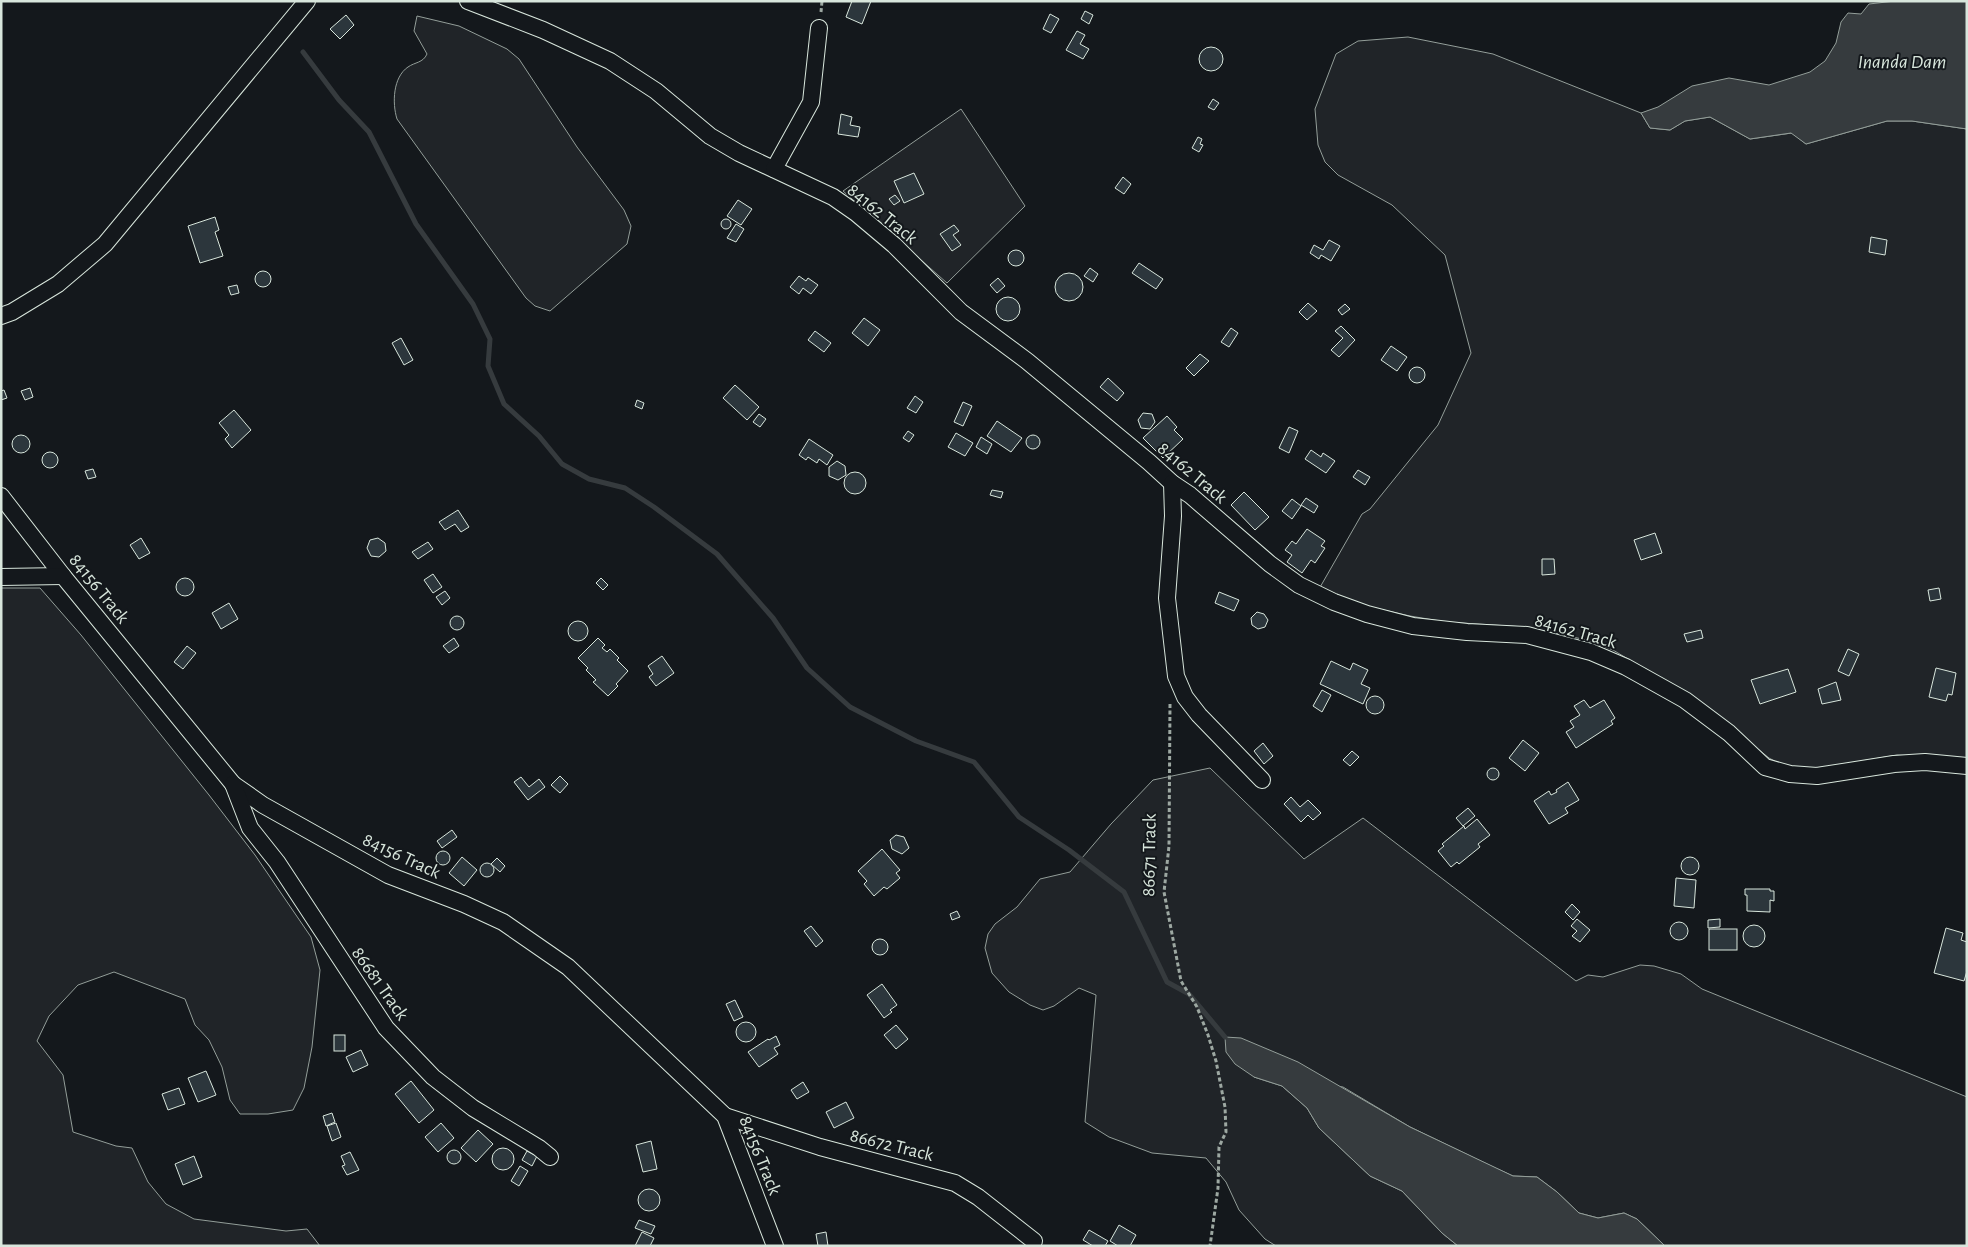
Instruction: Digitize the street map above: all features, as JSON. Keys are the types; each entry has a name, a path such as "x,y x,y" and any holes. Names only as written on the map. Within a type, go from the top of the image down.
{"street":[{"path":"1,316 12,312 58,284 105,244 307,1"},
{"name":"84162 Track","path":"468,1 543,30 610,61 656,91 710,136 739,153 826,193 856,213 894,245 961,312 1027,360 1172,483 1190,495 1270,564 1299,585 1334,602 1367,614 1413,626 1467,632 1526,635 1591,652 1626,667 1685,700 1729,733 1765,766 1790,774 1817,776 1894,764 1925,762 1967,766"},
{"path":"774,169 811,102 819,28"},
{"path":"1172,483 1173,516 1167,598 1176,676 1185,697 1199,715 1262,780"},
{"name":"84156 Track","path":"1,496 63,576 234,784 263,805 388,875 464,904 503,922 568,968 725,1116 775,1246"},
{"path":"1,577 63,576"},
{"name":"86681 Track","path":"234,784 250,828 277,862 386,1028 433,1077 473,1108 539,1148 550,1157"},
{"name":"86672 Track","path":"725,1116 820,1147 955,1183 978,1197 1034,1241"}],"path":[{"name":"86671 Track","path":"1170,701 1169,846 1164,892 1181,982 1197,1007 1208,1035 1216,1061 1225,1107 1226,1132 1219,1148 1218,1188 1210,1246"}],"shaded area":[{"path":"417,16 459,26 507,49 519,59 577,147 624,210 631,226 627,244 550,311 535,306 526,298 397,119 394,98 399,77 403,71 421,61 427,54 414,31"},
{"path":"1408,37 1493,54 1641,113 1650,128 1670,130 1685,121 1710,117 1750,139 1792,133 1806,144 1887,121 1912,121 1967,129 1967,759 1897,755 1820,768 1786,767 1769,758 1698,701 1613,650 1587,640 1525,627 1446,622 1410,616 1353,603 1319,589 1362,514 1370,509 1438,425 1471,353 1445,255 1392,205 1338,175 1325,162 1318,145 1315,109 1336,54 1358,41"},
{"path":"961,109 1025,206 947,283 843,191"},
{"path":"1,588 40,588 81,635 255,855 311,937 320,970 312,1047 304,1088 293,1110 268,1114 240,1114 230,1100 222,1067 209,1040 195,1025 185,999 114,972 78,985 49,1016 37,1041 63,1075 73,1132 116,1146 132,1148 148,1182 166,1204 194,1219 286,1231 307,1229 320,1246 1,1246"},
{"path":"1210,768 1304,859 1363,818 1576,981 1588,975 1603,977 1640,965 1654,966 1681,974 1702,989 1967,1097 1967,1246 1665,1246 1637,1219 1624,1213 1598,1218 1579,1213 1557,1192 1537,1177 1513,1176 1491,1166 1410,1127 1343,1087 1254,1077 1282,1086 1307,1108 1319,1128 1370,1176 1402,1191 1442,1233 1458,1246 1276,1246 1265,1239 1239,1210 1226,1182 1206,1158 1152,1153 1109,1137 1085,1122 1096,995 1079,988 1054,1006 1043,1010 1030,1005 1009,992 992,973 985,948 988,934 995,924 1017,907 1040,879 1070,872 1111,824 1153,780"}],"water":[{"name":"Inanda Dam","path":"1895,1 1967,1 1967,129 1912,121 1887,121 1806,144 1791,133 1750,139 1710,117 1685,121 1670,130 1650,128 1641,113 1658,107 1692,86 1729,78 1769,85 1810,72 1825,61 1836,43 1841,22 1848,13 1861,14 1869,4"},
{"path":"1225,1037 1241,1038 1298,1062 1410,1127 1513,1176 1537,1177 1557,1192 1579,1213 1598,1218 1624,1213 1637,1219 1665,1246 1458,1246 1442,1233 1402,1191 1370,1176 1319,1128 1307,1108 1282,1086 1254,1077 1235,1064 1226,1052"}],"building":[{"path":"852,1 871,1 862,24 846,17"},
{"path":"1085,11 1093,15 1089,24 1081,19"},
{"path":"1050,14 1059,19 1051,33 1043,29"},
{"path":"346,15 354,25 340,39 330,29"},
{"path":"1077,31 1085,35 1080,44 1089,49 1083,59 1066,50"},
{"path":"1211,47 1216,48 1222,54 1222,64 1216,70 1211,71 1206,70 1200,64 1199,59 1200,54 1206,48"},
{"path":"1213,99 1219,103 1214,110 1208,107"},
{"path":"841,114 852,117 850,125 860,127 858,137 838,134"},
{"path":"1198,137 1202,139 1200,144 1203,145 1199,152 1192,148"},
{"path":"914,173 924,194 904,203 894,181"},
{"path":"1123,177 1131,184 1124,194 1115,188"},
{"path":"895,195 900,201 894,205 889,199"},
{"path":"738,200 752,209 741,225 727,216"},
{"path":"215,217 219,230 215,232 223,256 200,263 188,226"},
{"path":"724,219 728,219 731,224 730,228 724,229 721,226 721,222"},
{"path":"736,224 744,229 736,242 727,238"},
{"path":"954,225 959,231 953,235 961,245 952,251 940,234"},
{"path":"1871,237 1887,240 1885,255 1869,252"},
{"path":"1329,240 1340,246 1331,261 1321,255 1319,259 1310,253 1314,245 1323,250"},
{"path":"1016,250 1022,252 1024,258 1022,264 1016,266 1010,264 1008,258 1010,252"},
{"path":"1139,263 1163,279 1156,289 1132,273"},
{"path":"1090,268 1098,274 1093,282 1084,276"},
{"path":"263,271 269,273 271,279 269,285 263,287 257,285 255,279 257,273"},
{"path":"1069,273 1079,277 1083,287 1079,297 1069,301 1059,297 1055,287 1059,277"},
{"path":"799,276 806,281 808,278 818,285 811,294 803,288 799,294 790,287"},
{"path":"998,278 1005,286 997,293 990,285"},
{"path":"237,285 239,293 231,295 228,287"},
{"path":"1008,297 1017,300 1020,309 1017,318 1008,321 999,318 996,309 999,300"},
{"path":"1308,303 1317,311 1307,320 1299,312"},
{"path":"1345,304 1350,309 1342,315 1338,310"},
{"path":"864,318 880,330 868,346 852,333"},
{"path":"1341,326 1355,340 1339,357 1331,350 1343,338 1335,331"},
{"path":"1231,328 1238,333 1229,347 1221,342"},
{"path":"815,331 831,343 824,352 808,340"},
{"path":"401,338 413,360 404,365 392,343"},
{"path":"1391,346 1407,357 1397,371 1381,360"},
{"path":"1200,354 1209,361 1194,376 1186,368"},
{"path":"1417,367 1423,369 1425,375 1423,381 1417,383 1411,381 1409,375 1411,369"},
{"path":"1108,378 1124,393 1117,401 1100,387"},
{"path":"735,385 759,407 747,420 723,398"},
{"path":"30,388 33,397 25,400 21,391"},
{"path":"4,390 7,398 1,400 1,391"},
{"path":"915,396 923,402 916,413 907,408"},
{"path":"637,400 644,403 642,409 635,406"},
{"path":"963,402 972,406 963,426 954,422"},
{"path":"234,410 251,430 232,448 225,439 229,435 219,423"},
{"path":"1143,413 1152,414 1155,422 1150,429 1141,428 1138,420"},
{"path":"759,414 766,419 760,427 753,422"},
{"path":"1167,416 1177,427 1174,430 1183,439 1163,458 1143,438"},
{"path":"997,421 1022,438 1011,452 987,436"},
{"path":"1289,427 1298,431 1289,453 1279,448"},
{"path":"908,431 914,435 909,442 903,438"},
{"path":"956,433 973,443 965,456 948,447"},
{"path":"21,435 27,438 30,444 27,450 21,453 15,450 12,444 15,438"},
{"path":"1030,435 1036,435 1040,442 1036,449 1030,449 1026,445 1026,439"},
{"path":"981,437 992,444 987,454 976,447"},
{"path":"809,439 833,455 827,465 819,459 817,463 808,457 806,460 799,455"},
{"path":"1311,450 1321,457 1323,453 1335,461 1326,473 1305,459"},
{"path":"47,452 53,452 58,457 56,466 47,468 42,463 42,457"},
{"path":"837,461 845,466 846,475 838,480 829,476 829,467"},
{"path":"93,469 96,477 88,479 85,471"},
{"path":"1358,470 1370,477 1365,485 1353,477"},
{"path":"855,472 865,479 866,483 859,493 855,494 845,487 844,483 851,473"},
{"path":"992,490 1003,492 1001,498 990,495"},
{"path":"1244,492 1269,517 1255,530 1231,505"},
{"path":"1306,498 1318,506 1314,513 1301,505"},
{"path":"1292,499 1301,506 1292,519 1282,511"},
{"path":"458,510 469,527 461,532 455,524 445,530 439,522"},
{"path":"1307,529 1325,541 1321,546 1325,548 1315,563 1311,560 1302,573 1287,562 1292,555 1285,550 1292,541 1296,544"},
{"path":"1655,533 1662,553 1641,560 1634,540"},
{"path":"141,538 150,553 139,559 130,545"},
{"path":"378,538 385,543 386,551 379,557 371,556 367,548 370,540"},
{"path":"428,542 433,549 418,559 412,552"},
{"path":"1542,559 1554,559 1555,574 1542,575"},
{"path":"433,574 442,587 433,593 424,580"},
{"path":"185,578 191,581 194,587 191,593 185,596 179,593 176,587 179,581"},
{"path":"601,578 608,585 603,590 596,583"},
{"path":"1939,588 1941,599 1930,601 1928,590"},
{"path":"445,591 450,598 442,605 436,597"},
{"path":"1219,592 1239,600 1234,611 1215,603"},
{"path":"229,603 238,619 221,629 212,613"},
{"path":"1257,612 1264,614 1268,620 1265,627 1258,629 1252,625 1251,618"},
{"path":"457,616 462,618 464,623 462,628 457,630 452,628 450,623 452,618"},
{"path":"578,621 585,624 588,631 585,638 578,641 571,638 568,631 571,624"},
{"path":"1701,630 1703,638 1687,642 1684,634"},
{"path":"454,638 459,646 449,653 443,646"},
{"path":"598,638 605,645 602,648 607,652 610,649 619,658 617,660 628,671 616,684 618,686 608,696 593,682 596,680 578,658"},
{"path":"187,646 196,653 183,669 174,662"},
{"path":"1848,649 1859,654 1849,676 1838,671"},
{"path":"662,656 674,673 656,686 649,677 653,674 648,666"},
{"path":"1331,661 1350,670 1353,663 1368,670 1361,684 1370,688 1363,704 1320,684"},
{"path":"1936,668 1956,673 1952,695 1948,694 1946,701 1929,697"},
{"path":"1788,669 1796,692 1760,704 1751,680"},
{"path":"1836,682 1841,700 1822,704 1818,689"},
{"path":"1322,690 1331,695 1322,712 1313,706"},
{"path":"1375,696 1381,699 1384,705 1381,711 1375,714 1369,711 1366,705 1369,699"},
{"path":"1584,700 1590,708 1604,700 1615,718 1611,721 1613,724 1576,748 1566,732 1574,727 1570,721 1580,715 1574,706"},
{"path":"1523,740 1539,753 1525,771 1509,758"},
{"path":"1263,743 1273,756 1264,764 1254,751"},
{"path":"1352,751 1359,757 1350,766 1343,760"},
{"path":"1495,768 1498,769 1498,779 1491,780 1488,779 1487,772 1488,769"},
{"path":"560,776 568,784 560,793 551,785"},
{"path":"521,777 529,787 539,779 545,787 528,800 514,782"},
{"path":"1568,782 1579,800 1565,808 1568,813 1549,824 1534,801 1549,791 1551,795 1557,792 1556,790"},
{"path":"1291,797 1300,807 1308,800 1321,813 1313,820 1308,815 1301,822 1284,804"},
{"path":"1468,808 1475,816 1463,826 1456,818"},
{"path":"1477,819 1490,835 1478,844 1480,847 1459,864 1457,862 1451,867 1438,851 1444,846 1442,844 1464,826 1465,829"},
{"path":"452,830 457,837 442,848 437,841"},
{"path":"896,835 904,837 909,848 902,854 892,849 890,840"},
{"path":"882,849 900,870 896,873 900,878 887,889 884,887 874,896 864,884 867,881 858,871"},
{"path":"440,851 446,851 450,858 446,865 440,865 436,861 436,855"},
{"path":"462,857 477,870 464,886 449,873"},
{"path":"1686,857 1694,857 1699,862 1697,873 1686,875 1681,870 1681,862"},
{"path":"497,858 505,866 500,872 491,864"},
{"path":"487,863 492,865 494,870 492,875 487,877 482,875 480,870 482,865"},
{"path":"1676,878 1696,880 1694,908 1674,906"},
{"path":"1745,889 1770,889 1770,891 1774,891 1774,901 1770,900 1770,912 1747,911"},
{"path":"1572,904 1580,912 1573,920 1565,912"},
{"path":"957,911 960,917 952,920 950,914"},
{"path":"1577,919 1590,930 1580,942 1572,936 1577,931 1571,926"},
{"path":"1720,919 1720,927 1708,928 1708,920"},
{"path":"1679,922 1685,925 1688,931 1685,937 1679,940 1673,937 1670,931 1673,925"},
{"path":"1754,925 1764,932 1765,936 1758,946 1754,947 1744,940 1743,936 1750,926"},
{"path":"811,926 823,941 816,947 804,931"},
{"path":"1946,928 1963,933 1961,940 1967,942 1967,971 1964,981 1934,973"},
{"path":"1709,929 1737,929 1737,950 1709,950"},
{"path":"877,939 883,939 888,944 886,953 877,955 872,950 872,944"},
{"path":"882,984 897,1005 884,1018 867,995"},
{"path":"735,1000 743,1017 734,1021 726,1004"},
{"path":"746,1022 753,1025 756,1032 753,1039 746,1042 739,1039 736,1032 739,1025"},
{"path":"896,1025 908,1039 896,1049 884,1035"},
{"path":"334,1035 345,1035 345,1051 334,1051"},
{"path":"776,1036 780,1045 774,1048 778,1054 759,1067 748,1052"},
{"path":"361,1050 368,1065 353,1072 346,1057"},
{"path":"206,1071 216,1095 198,1102 188,1078"},
{"path":"411,1081 434,1110 419,1123 395,1094"},
{"path":"803,1082 809,1092 797,1099 791,1090"},
{"path":"179,1088 185,1104 168,1110 162,1094"},
{"path":"846,1102 854,1118 834,1128 826,1112"},
{"path":"332,1113 335,1122 326,1126 323,1116"},
{"path":"336,1123 341,1137 332,1141 327,1126"},
{"path":"441,1123 454,1138 438,1152 425,1137"},
{"path":"478,1130 493,1144 476,1162 461,1148"},
{"path":"651,1141 657,1169 643,1172 636,1145"},
{"path":"499,1148 507,1148 514,1155 514,1163 507,1170 499,1170 492,1163 492,1155"},
{"path":"451,1150 457,1150 461,1157 457,1164 451,1164 447,1160 447,1154"},
{"path":"527,1151 537,1156 532,1166 522,1160"},
{"path":"350,1152 359,1170 347,1175 342,1166 345,1165 341,1156"},
{"path":"194,1156 202,1177 183,1185 175,1164"},
{"path":"520,1166 528,1171 519,1186 511,1181"},
{"path":"649,1189 657,1192 660,1200 657,1208 649,1211 641,1208 638,1200 641,1192"},
{"path":"639,1220 655,1226 651,1234 635,1228"},
{"path":"1119,1225 1136,1235 1130,1246 1118,1246 1110,1241"},
{"path":"1089,1230 1108,1241 1105,1246 1093,1246 1083,1240"},
{"path":"642,1232 654,1238 650,1246 635,1246"},
{"path":"826,1232 828,1246 818,1246 816,1234"}],"waterway":[{"path":"303,52 339,100 369,132 416,224 473,304 490,339 488,366 504,404 539,436 562,464 589,479 625,488 717,554 773,618 807,668 850,707 916,741 974,762 1019,817 1069,850 1124,892 1167,982 1189,994 1225,1037"}]}
